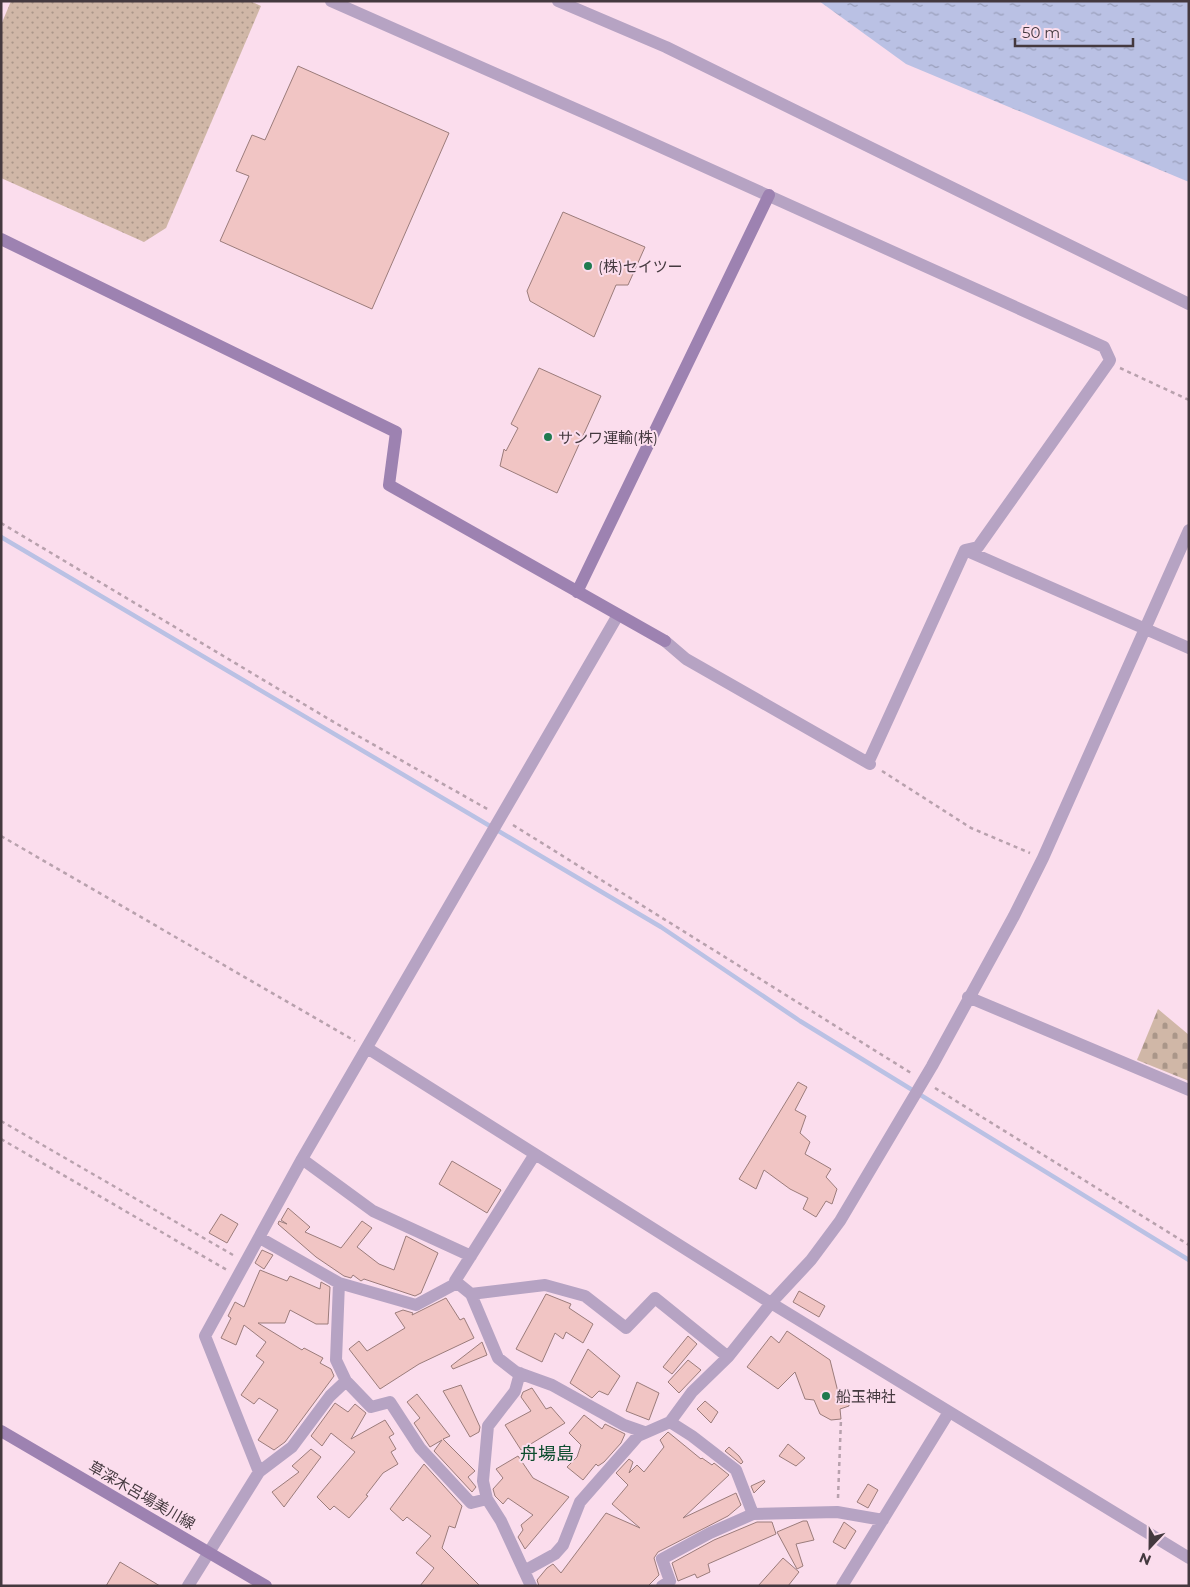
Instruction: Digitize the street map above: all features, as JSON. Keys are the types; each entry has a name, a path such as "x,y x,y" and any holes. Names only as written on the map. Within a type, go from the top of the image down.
{"street":[{"path":"331,1 769,195 1104,347 1110,360 1109,362 978,547 964,550"},
{"path":"558,1 666,47 1189,304"},
{"path":"577,592 769,195"},
{"path":"1,239 396,432 389,485 665,641 686,659 869,763 964,550"},
{"path":"524,1570 555,1554 563,1545 580,1502 638,1436 670,1422 692,1392 728,1357 771,1303 811,1260 840,1221 918,1088 1014,916 1043,858 1189,530"},
{"path":"964,550 1189,648"},
{"path":"260,1472 205,1336 302,1159 618,615"},
{"path":"968,997 1189,1090"},
{"path":"367,1048 771,1303 1189,1558"},
{"path":"535,1154 455,1281 471,1294 498,1358 520,1373 552,1385 624,1424 644,1432"},
{"path":"302,1159 373,1210 470,1256"},
{"path":"260,1238 339,1283 416,1305 457,1283"},
{"path":"339,1283 336,1360 346,1381 370,1407 390,1402 420,1448 471,1503 488,1499"},
{"path":"471,1294 545,1285 585,1296 626,1328 654,1298 728,1357"},
{"path":"520,1373 515,1391 488,1426 483,1481 488,1499 501,1521 530,1586"},
{"path":"188,1586 260,1472 292,1447 330,1396 346,1381"},
{"path":"842,1586 949,1412"},
{"path":"670,1422 692,1436 736,1470 753,1514"},
{"name":"草深木呂場美川線","path":"1,1431 266,1586"},
{"path":"662,1586 670,1581 662,1559 710,1533 753,1514 837,1512 882,1520"}],"path":[{"path":"1109,362 1189,400"},
{"path":"1,523 336,724 501,817 918,1088 1189,1245"},
{"path":"869,763 971,828 1043,858"},
{"path":"1,836 367,1048"},
{"path":"1,1121 245,1262"},
{"path":"1,1139 237,1276"},
{"path":"837,1512 841,1419"}],"green space":[{"path":"11,1 250,1 261,6 166,228 144,242 1,178 1,25"},
{"path":"1158,1009 1189,1035 1189,1081 1137,1060"}],"water":[{"path":"819,1 1189,1 1189,182 906,64"}],"building":[{"path":"298,66 449,133 372,309 220,241 249,176 236,171 252,135 265,140"},
{"name":"(株)セイツー","path":"563,212 645,247 628,285 616,285 594,337 530,301 527,291"},
{"name":"サンワ運輸(株)","path":"539,368 601,396 557,493 500,466 504,449 506,451 518,428 511,424"},
{"path":"798,1082 807,1087 795,1110 806,1116 800,1133 810,1142 805,1154 831,1169 826,1177 837,1189 832,1204 826,1201 816,1217 803,1209 808,1198 790,1189 764,1170 756,1189 739,1179"},
{"path":"452,1161 501,1190 487,1213 439,1184"},
{"path":"288,1208 310,1227 305,1232 341,1248 362,1221 372,1228 357,1247 379,1264 394,1270 406,1236 438,1253 421,1293 415,1296 364,1279 361,1281 353,1275 351,1278 344,1276 316,1257 278,1224 279,1221 287,1224 281,1220"},
{"path":"221,1214 238,1224 227,1243 209,1233"},
{"path":"262,1250 273,1255 264,1269 255,1263"},
{"path":"260,1270 287,1281 290,1276 320,1289 321,1282 330,1287 328,1324 316,1324 290,1310 285,1323 258,1323 302,1350 304,1348 323,1358 320,1363 331,1369 334,1376 285,1442 274,1450 258,1440 278,1410 259,1398 254,1404 241,1395 264,1362 256,1356 266,1342 244,1325 236,1345 221,1338 231,1318 228,1316 235,1302 244,1307"},
{"path":"799,1291 825,1306 819,1317 793,1302"},
{"path":"546,1294 571,1304 569,1308 593,1324 583,1343 566,1332 563,1339 555,1333 542,1362 516,1349"},
{"path":"446,1298 460,1320 464,1318 474,1338 419,1364 380,1389 349,1349 359,1341 367,1351 405,1328 395,1313 403,1310 413,1313 412,1315"},
{"path":"787,1331 830,1360 838,1392 847,1393 849,1406 840,1409 841,1419 831,1420 820,1414 814,1400 805,1399 795,1372 778,1389 747,1367 771,1336 779,1343"},
{"path":"688,1336 697,1344 672,1374 663,1367"},
{"path":"482,1342 487,1355 453,1369 451,1366"},
{"path":"588,1349 620,1376 608,1395 599,1391 592,1398 570,1383"},
{"path":"688,1360 701,1370 679,1393 668,1382"},
{"path":"637,1382 659,1393 649,1420 626,1411"},
{"path":"461,1385 480,1427 479,1432 470,1437 443,1391"},
{"path":"532,1388 546,1409 551,1407 565,1423 521,1450 505,1425 531,1411 521,1397 523,1392"},
{"path":"417,1394 450,1436 443,1439 475,1471 468,1477 476,1487 472,1492 434,1451 442,1440 430,1447 414,1423 420,1418 407,1402"},
{"path":"705,1401 718,1412 711,1423 697,1409"},
{"path":"335,1403 348,1412 355,1404 366,1413 351,1439 385,1420 394,1434 389,1437 396,1449 391,1452 398,1464 383,1473 366,1495 368,1496 349,1518 334,1506 330,1510 317,1497 355,1452 331,1433 322,1446 311,1436"},
{"path":"584,1415 602,1429 605,1424 625,1434 621,1443 604,1462 598,1466 596,1464 583,1480 567,1467 577,1457 581,1445 569,1433"},
{"path":"668,1432 701,1459 712,1465 714,1463 729,1475 683,1518 736,1493 741,1505 728,1516 658,1552 654,1558 659,1575 648,1586 539,1586 537,1580 553,1564 561,1573 606,1513 640,1528 612,1504 628,1485 616,1473 629,1459 633,1462 629,1473 637,1465 644,1472 664,1447 660,1440"},
{"path":"788,1444 805,1458 796,1466 779,1456"},
{"path":"729,1447 739,1456 743,1462 741,1464 725,1451"},
{"path":"311,1449 321,1457 284,1507 272,1492 299,1472 292,1466"},
{"path":"518,1456 533,1478 569,1497 525,1549 518,1537 523,1530 521,1525 533,1515 508,1498 503,1504 495,1496 493,1489 503,1478 496,1469"},
{"path":"424,1464 462,1506 455,1528 449,1526 442,1548 480,1586 420,1586 434,1568 416,1553 431,1536 407,1517 403,1521 390,1509"},
{"path":"764,1480 765,1482 754,1493 751,1486"},
{"path":"868,1484 878,1490 868,1508 857,1502"},
{"path":"807,1521 814,1540 796,1544 803,1566 797,1569 777,1532"},
{"path":"757,1522 772,1522 776,1534 708,1564 710,1572 697,1578 695,1574 678,1581 672,1563 714,1540"},
{"path":"844,1522 856,1531 845,1549 833,1542"},
{"path":"783,1558 799,1572 788,1586 758,1586"},
{"path":"120,1562 160,1586 106,1586"}],"waterway":[{"path":"1,537 661,927 800,1021 1189,1260"}],"place":[{"name":"(株)セイツー","path":"588,266"},
{"name":"サンワ運輸(株)","path":"548,437"},
{"name":"船玉神社","path":"826,1396"}],"district":[{"name":"舟場島","path":"547,1454"}]}
